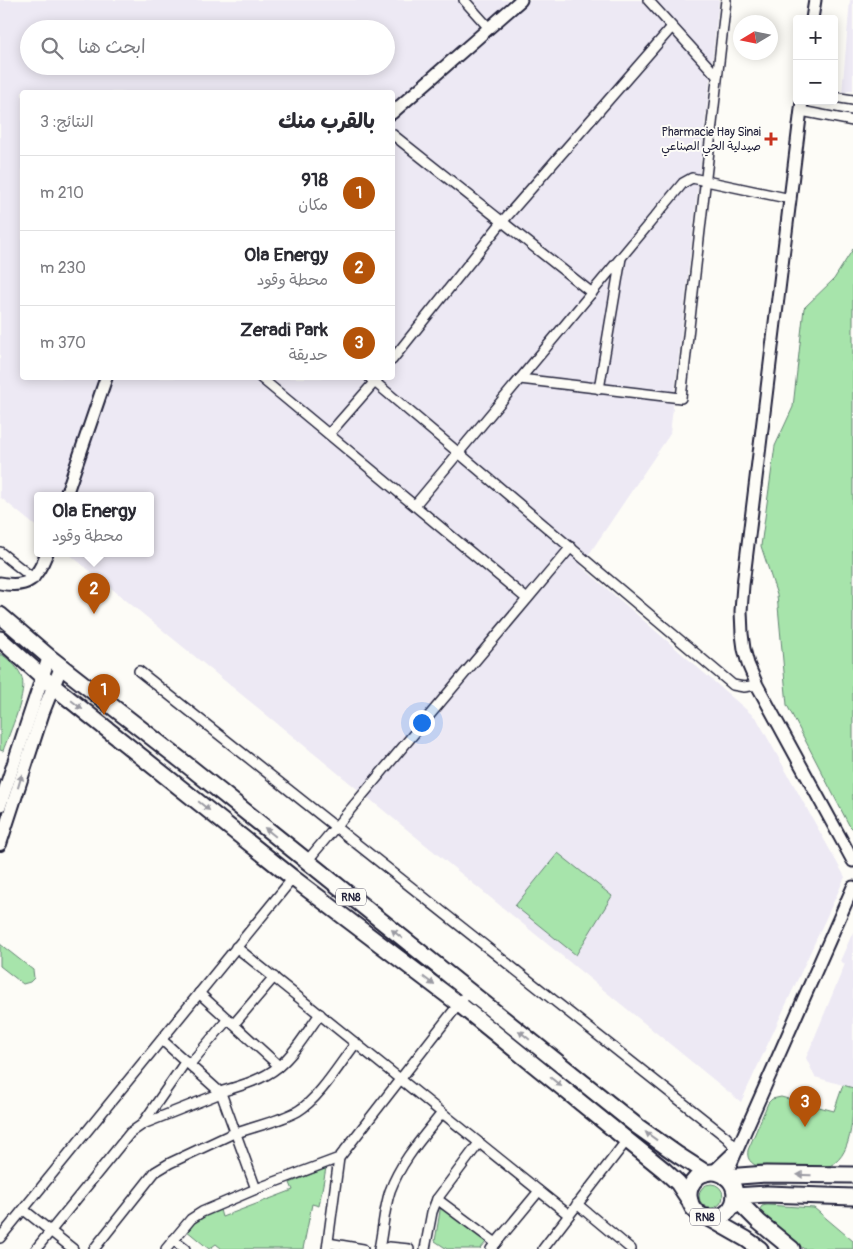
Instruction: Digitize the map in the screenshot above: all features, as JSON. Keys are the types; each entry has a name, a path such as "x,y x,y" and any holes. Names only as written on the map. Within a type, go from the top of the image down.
{"main road":[{"name":"RN8","path":"0,615 61,668 307,861 637,1126 678,1155 717,1175 733,1186 735,1197 759,1222 792,1249"},
{"name":"RN8","path":"0,639 48,681 293,878 459,1004 664,1170 678,1183 697,1212 746,1239 760,1249"},
{"path":"0,844 32,745 48,681 49,658"},
{"path":"0,805 48,681 61,668"},
{"path":"664,1170 678,1155"},
{"path":"766,1174 767,1194"},
{"name":"RN8","path":"690,1201 691,1187 694,1181 717,1175"},
{"path":"717,1175 853,1175"},
{"path":"833,1176 833,1196"},
{"path":"735,1197 767,1194 853,1197"},
{"name":"RN8","path":"709,1218 716,1218 728,1211 735,1197"},
{"path":"746,1239 759,1222"}],"street":[{"path":"464,0 489,28"},
{"path":"395,110 521,0"},
{"path":"648,0 717,76"},
{"path":"520,379 682,398 726,0"},
{"path":"812,15 814,0"},
{"path":"395,356 502,222 672,27"},
{"path":"838,98 853,100"},
{"path":"853,121 802,106 741,611 744,649 757,684 853,861"},
{"path":"395,136 592,292"},
{"path":"415,506 683,182 692,178 791,199"},
{"path":"599,389 621,258"},
{"path":"67,492 105,380"},
{"path":"264,380 527,599"},
{"path":"329,434 373,380"},
{"path":"375,380 733,685 744,687 757,684"},
{"path":"307,861 571,547"},
{"path":"0,552 34,579"},
{"path":"0,583 11,585 26,583 34,579 45,557"},
{"path":"140,671 719,1131 737,1149"},
{"path":"0,1238 293,878"},
{"path":"717,1175 737,1149 853,888"},
{"path":"236,947 569,1215"},
{"path":"143,1124 188,1063 274,977"},
{"path":"363,1249 328,1246 339,1158 469,991"},
{"path":"199,993 279,1066"},
{"path":"36,1249 130,1133 143,1124 221,1092 256,1080 279,1066 296,1047 320,1014"},
{"path":"162,1040 221,1092 256,1189"},
{"path":"94,1249 155,1172 170,1163 236,1133 301,1110 312,1100 356,1043"},
{"path":"379,1249 389,1196 395,1178 414,1148 442,1113"},
{"path":"543,1249 627,1140"},
{"path":"425,1249 432,1212 437,1199 479,1142"},
{"path":"166,1249 191,1219 202,1212 256,1189 339,1158"},
{"path":"437,1199 493,1246 539,1191"},
{"path":"577,1204 631,1249"},
{"path":"24,1210 73,1249"},
{"path":"173,1240 185,1249"},
{"path":"384,1249 389,1247 409,1249"}],"shaded area":[{"path":"0,0 719,0 670,434 581,566 757,719 845,877 741,1102 73,557 154,557 154,492 34,492 34,525 0,497"},
{"path":"850,0 853,0 853,90 842,93"},
{"path":"853,932 853,1088 815,1077 806,1058 845,964 840,961"}],"green space":[{"path":"853,249 853,829 849,825 787,705 777,595 761,546 775,446 793,407 804,308 834,279"},
{"path":"0,653 17,669 23,682 20,702 3,751 0,750"},
{"path":"558,853 612,896 576,955 515,906"},
{"path":"0,944 33,970 34,978 30,982 23,984 0,966"},
{"path":"843,1085 853,1088 852,1123 850,1135 842,1156 835,1163 826,1167 755,1165 750,1161 748,1150 768,1103 772,1099 781,1097 834,1111"},
{"path":"326,1168 319,1206 312,1204 303,1249 222,1249 216,1244 209,1249 186,1230 196,1219 220,1210 222,1217 293,1190 290,1183"},
{"path":"706,1184 716,1184 723,1191 723,1201 716,1208 706,1208 699,1201 699,1191"},
{"path":"441,1205 487,1241 480,1249 447,1249 435,1241"},
{"path":"762,1206 814,1208 853,1241 853,1249 804,1249 762,1216 760,1209"}],"place":[{"name":"Pharmacie Hay Sinai صيدلية الحي الصناعي","path":"771,139"},
{"name":"Ola Energy","path":"94,614"},
{"name":"918","path":"104,715"},
{"name":"Zeradi Park","path":"805,1127"}]}
